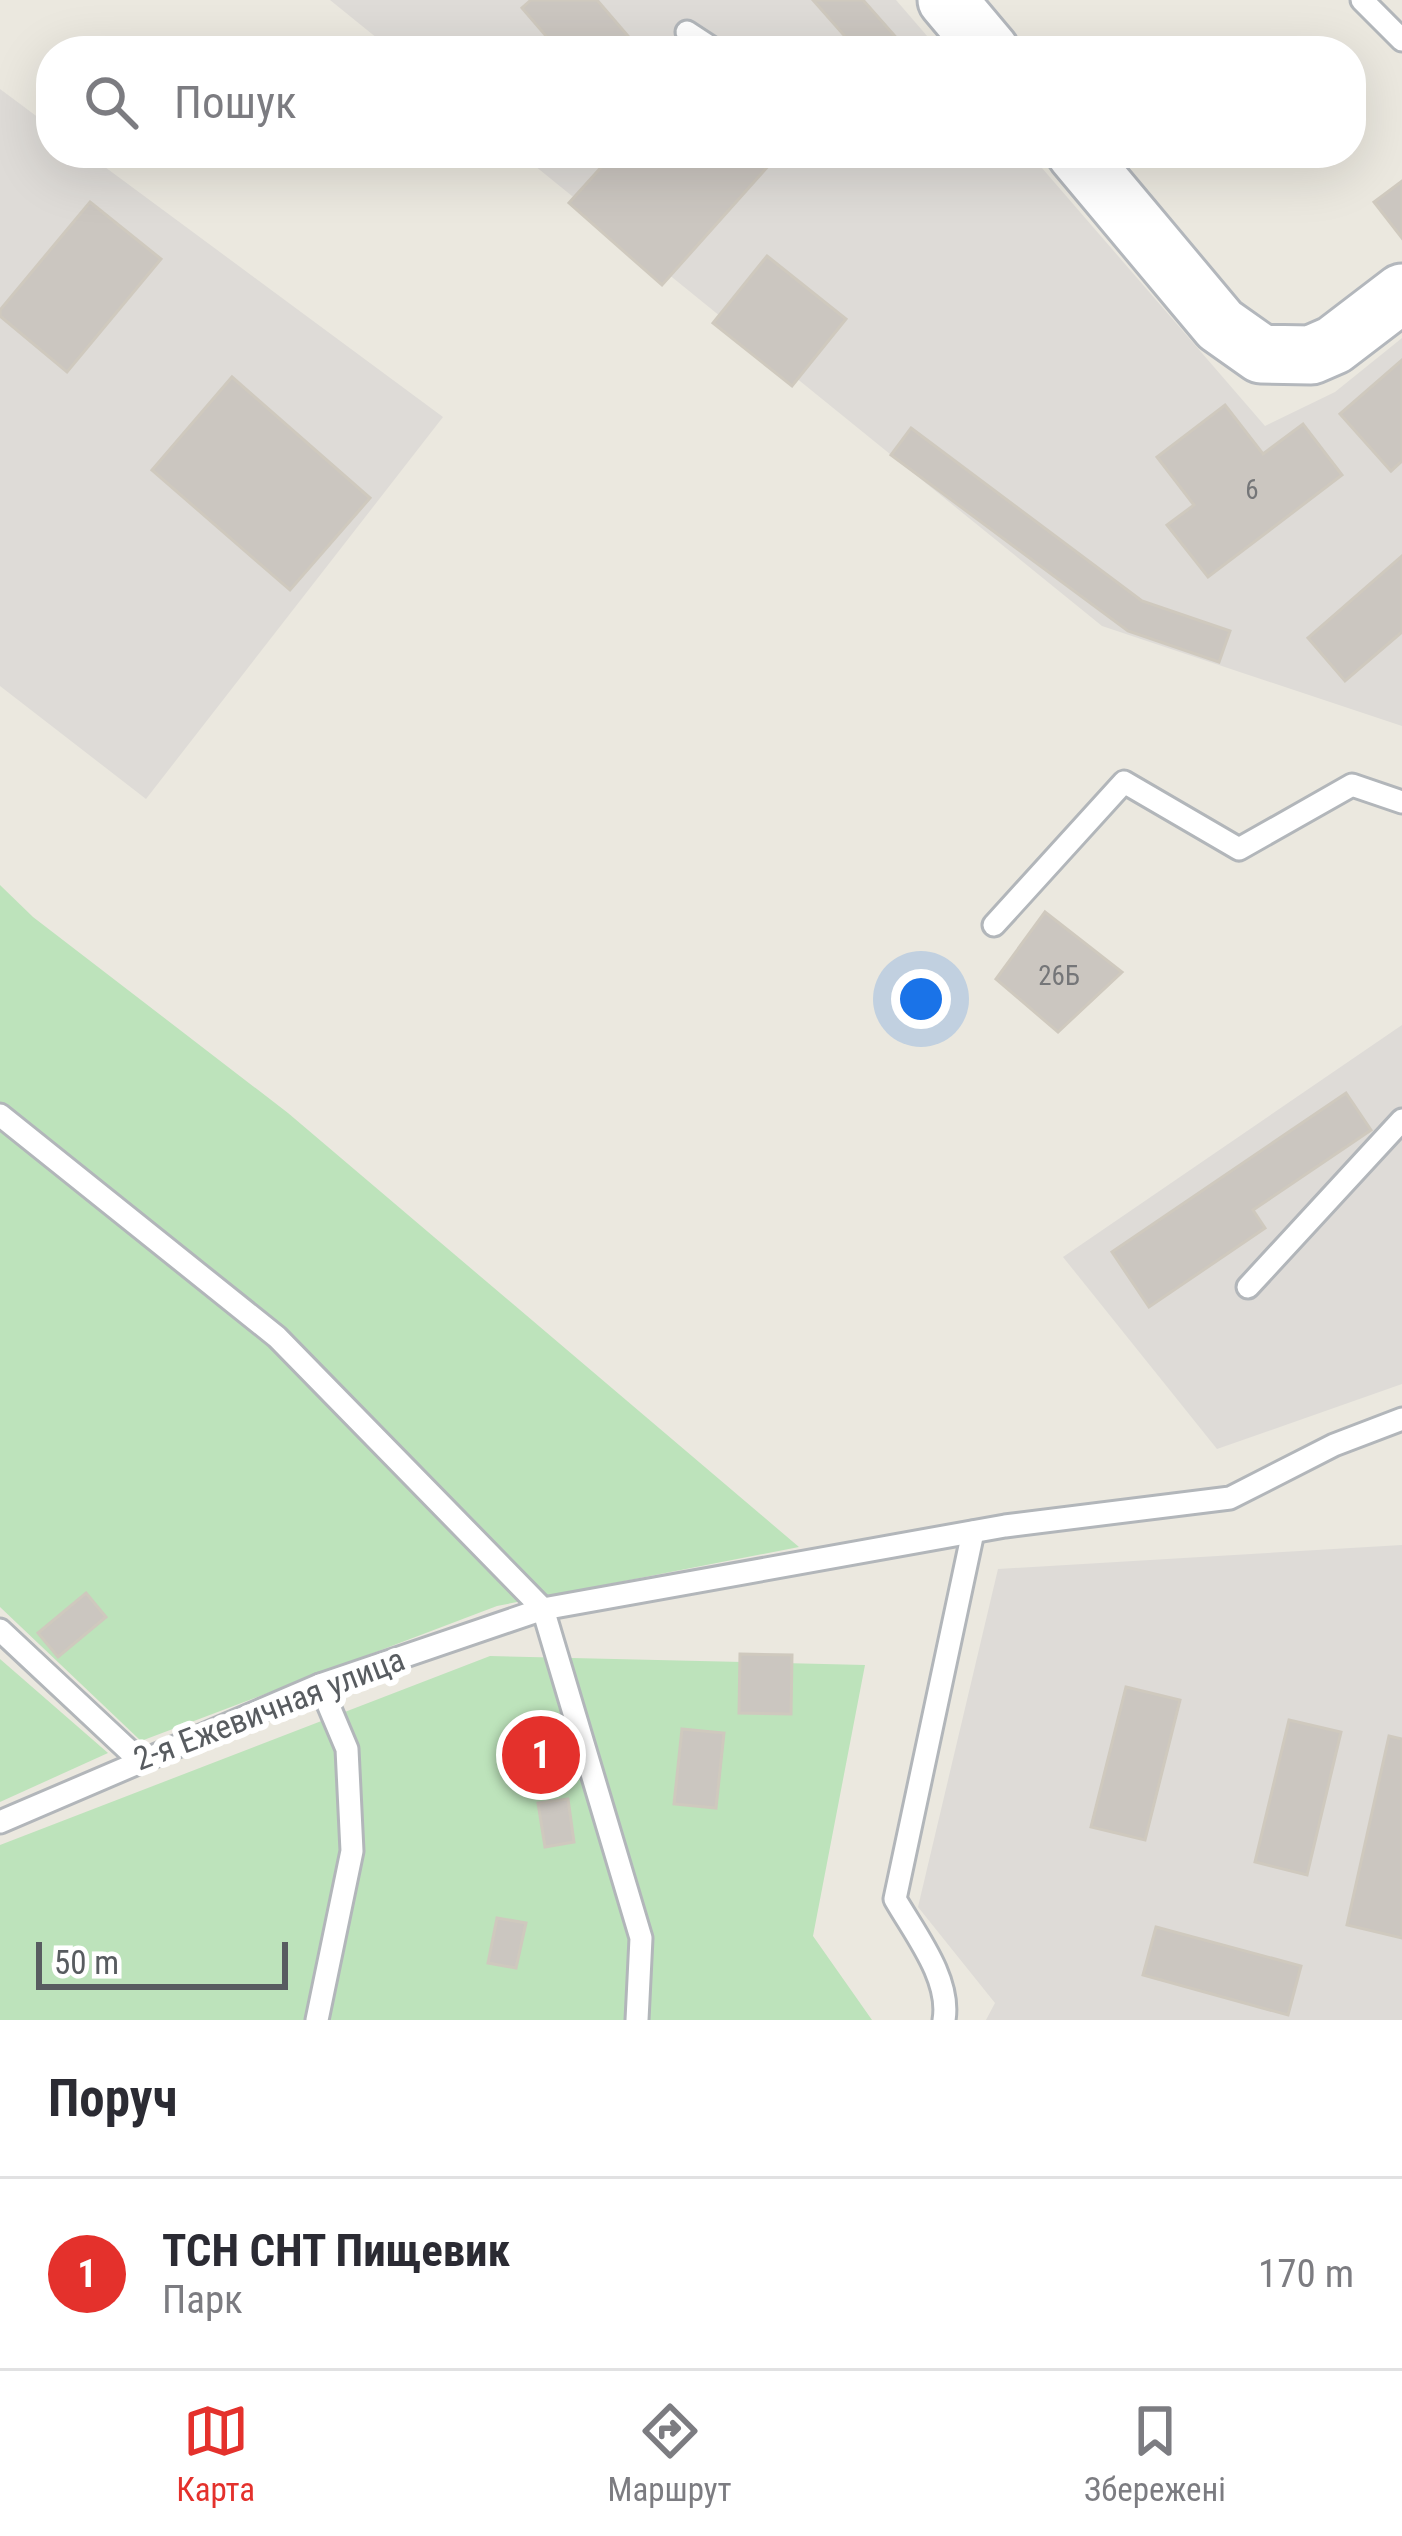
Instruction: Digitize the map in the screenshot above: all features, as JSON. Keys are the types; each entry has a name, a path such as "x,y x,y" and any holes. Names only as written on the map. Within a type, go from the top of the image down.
{"main road":[{"path":"1089,168 1220,325 1261,353 1311,355 1334,345 1402,293"}],"lane":[{"path":"1362,0 1402,40"},
{"path":"687,32 693,36"},
{"path":"994,925 1124,782 1239,849 1352,784 1402,802"},
{"path":"0,1115 277,1337 543,1609 641,1938 637,2020"},
{"path":"1248,1287 1402,1120"},
{"name":"2-я Ежевичная улица","path":"0,1822 138,1759 320,1685 543,1609 973,1532 1230,1498 1334,1445 1402,1419"},
{"path":"944,2020 947,2002 933,1966 895,1899 973,1532"},
{"path":"0,1630 138,1759"},
{"path":"316,2020 352,1851 347,1749 320,1685"}],"shaded area":[{"path":"330,0 896,0 927,36 374,36"},
{"path":"0,89 36,116 36,168 106,168 443,417 146,799 0,686"},
{"path":"537,168 1042,168 1265,426 1335,392 1402,338 1402,726 1102,626"},
{"path":"1402,1025 1402,1384 1217,1449 1063,1257"},
{"path":"1402,1545 1402,2020 986,2020 995,2003 918,1907 998,1569"}],"green space":[{"path":"0,885 33,917 288,1113 799,1547 497,1606 141,1741 0,1607"},
{"path":"490,1656 865,1665 813,1936 872,2020 0,2020 0,1845"},
{"path":"0,1659 108,1753 0,1802"}],"building":[{"path":"531,0 597,0 628,36 546,36 522,8"},
{"path":"813,0 863,0 895,36 845,36"},
{"path":"600,168 766,168 662,285 569,203"},
{"path":"1402,181 1402,238 1374,202"},
{"path":"90,202 161,259 67,372 0,316 0,310"},
{"path":"767,256 846,319 792,386 713,323"},
{"path":"1402,360 1402,461 1391,471 1340,414"},
{"path":"232,377 370,498 290,590 152,470"},
{"path":"1225,405 1263,454 1303,424 1342,475 1208,577 1167,525 1194,505 1157,457"},
{"path":"911,428 1142,601 1230,631 1219,662 1128,631 891,455"},
{"path":"1402,556 1402,632 1345,681 1308,638"},
{"path":"1045,912 1122,972 1058,1032 996,979"},
{"path":"1346,1093 1371,1130 1253,1210 1265,1228 1149,1307 1112,1252"},
{"path":"86,1593 106,1617 58,1657 38,1633"},
{"path":"740,1654 792,1655 791,1714 739,1713"},
{"path":"1126,1687 1180,1700 1145,1840 1091,1827"},
{"path":"1289,1720 1341,1732 1307,1875 1255,1862"},
{"path":"682,1729 724,1733 716,1808 674,1804"},
{"path":"1389,1736 1402,1739 1402,1938 1347,1925"},
{"path":"568,1799 574,1842 545,1847 538,1803"},
{"path":"497,1918 526,1923 516,1968 488,1963"},
{"path":"1156,1927 1301,1966 1288,2015 1143,1975"}],"place":[{"name":"ТСН СНТ Пищевик","path":"541,1755"}]}
